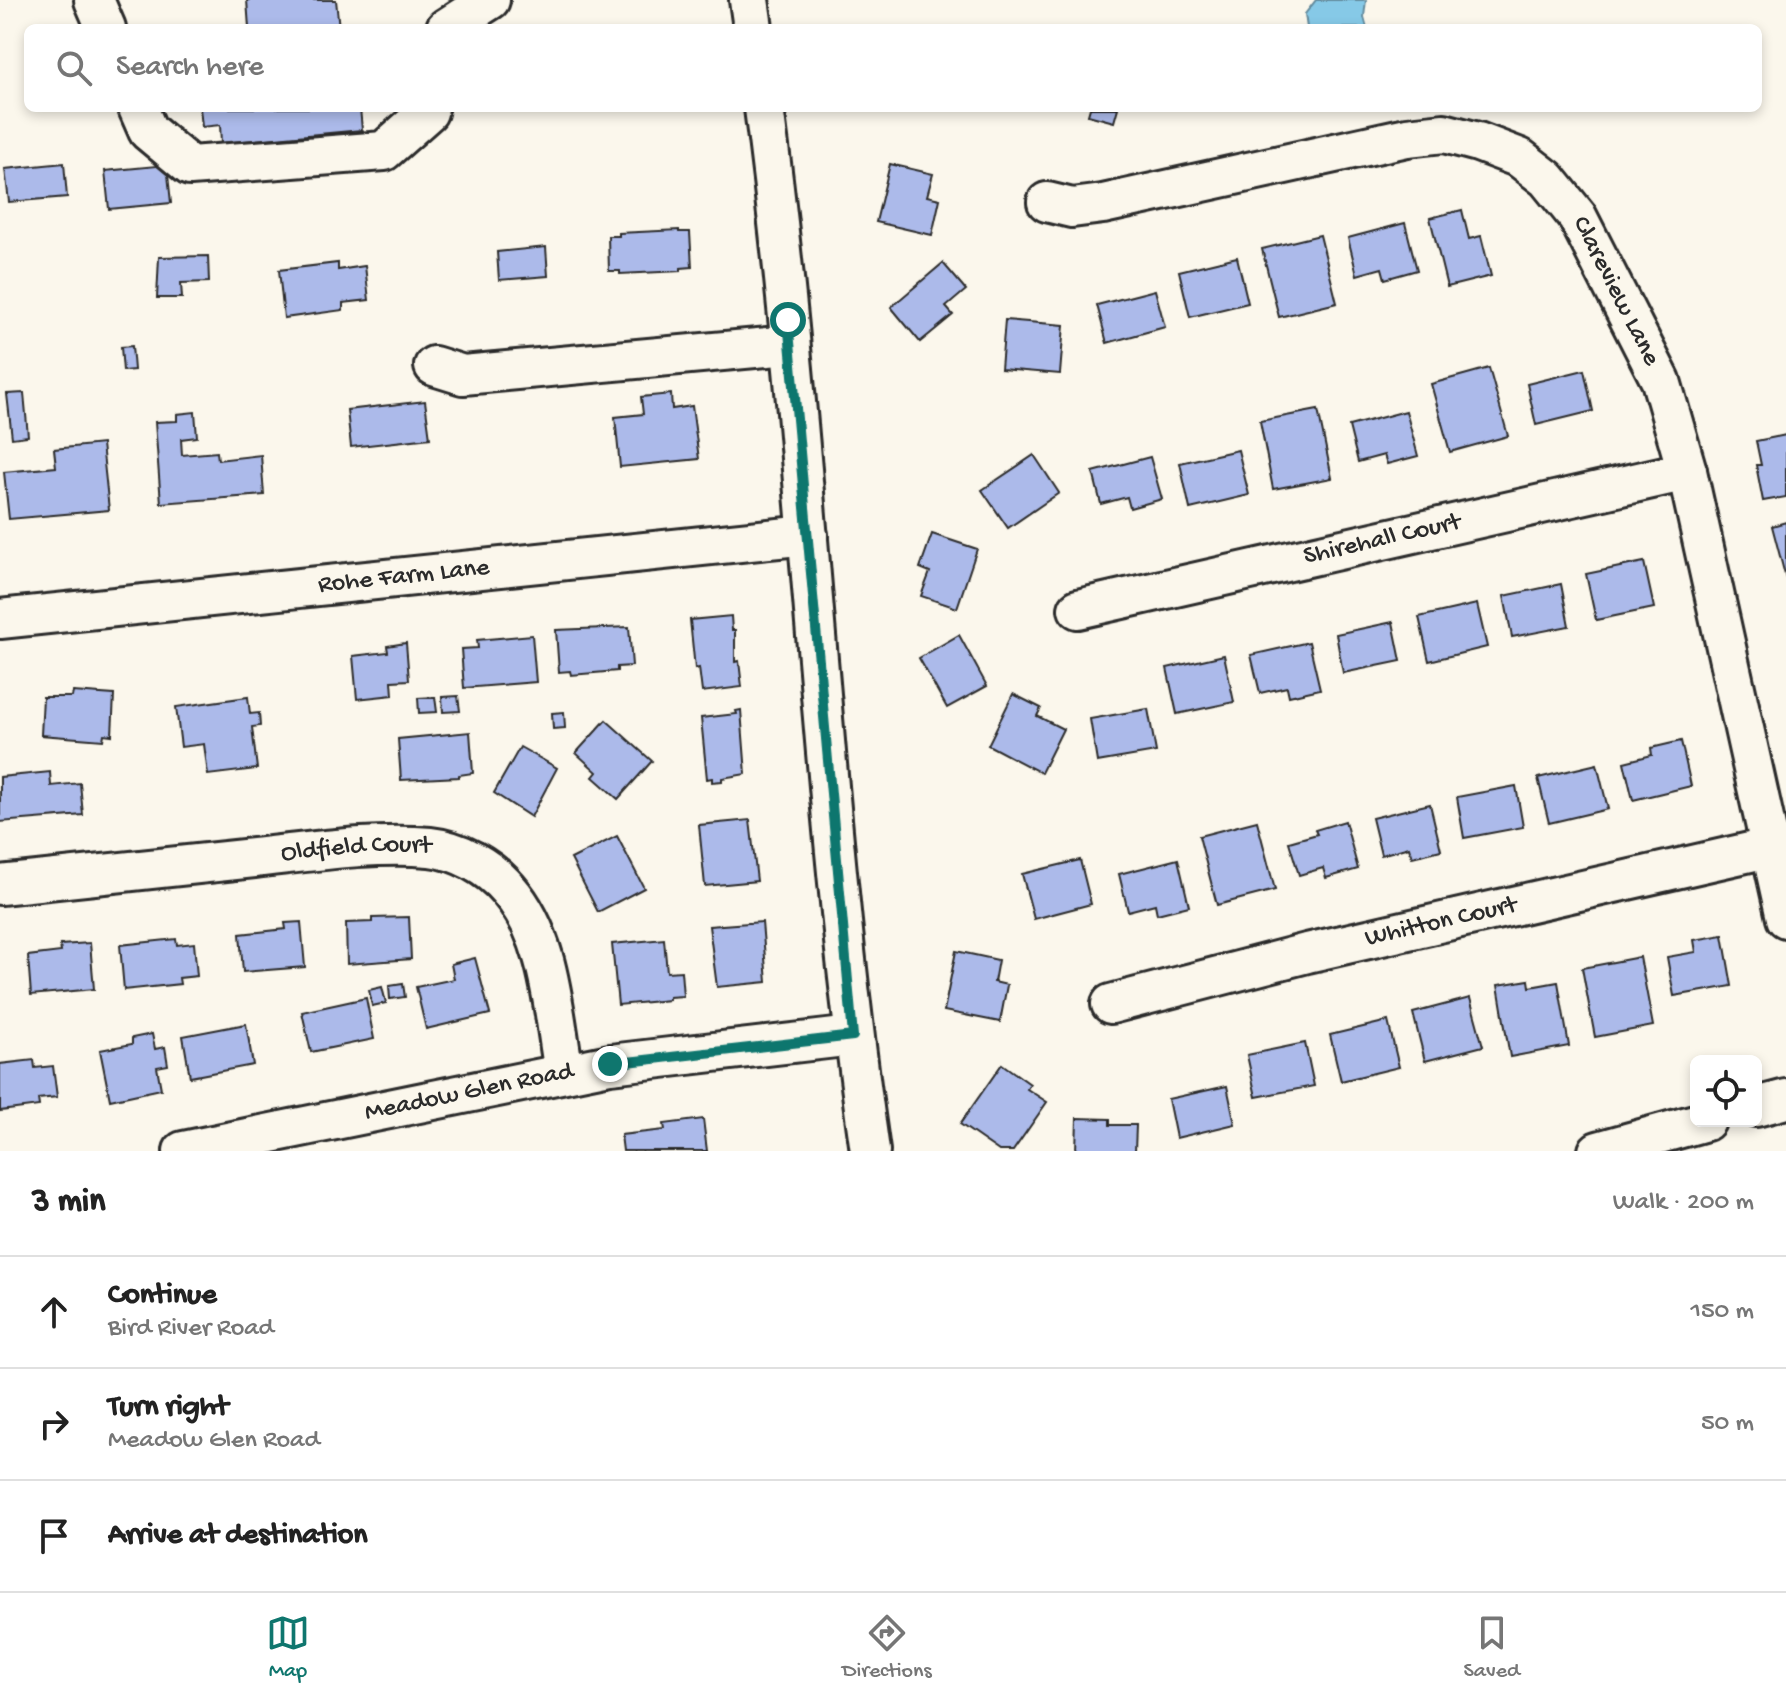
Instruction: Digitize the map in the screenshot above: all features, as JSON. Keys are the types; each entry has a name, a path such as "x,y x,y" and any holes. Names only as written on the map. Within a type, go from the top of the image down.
{"street":[{"path":"94,0 104,24"},
{"path":"432,0 435,24"},
{"path":"452,24 490,0"},
{"path":"749,0 752,24"},
{"path":"140,112 148,131 190,166 384,151 428,112"},
{"path":"764,112 808,535 853,1036 870,1151"},
{"name":"Clareview Lane","path":"1047,202 1072,208 1103,204 1419,135 1444,133 1520,158 1547,179 1577,216 1661,381 1687,471 1786,918"},
{"path":"434,366 463,375 789,345"},
{"name":"Shirehall Court","path":"1078,609 1687,471"},
{"name":"Rohe Farm Lane","path":"0,619 808,535"},
{"name":"Oldfield Court","path":"0,885 343,848 431,847 461,855 489,871 508,889 534,927 546,971 564,1072"},
{"name":"Whitton Court","path":"1111,1004 1307,953 1772,847"},
{"name":"Meadow Glen Road","path":"183,1151 610,1064 853,1036"},
{"path":"1762,1105 1786,1099"},
{"path":"1598,1151 1690,1125"}],"water":[{"path":"1316,0 1366,0 1366,24 1306,24 1305,14"}],"building":[{"path":"247,0 336,0 339,24 249,24"},
{"path":"200,112 360,112 362,130 221,143 220,125 202,127"},
{"path":"1089,112 1117,112 1114,122 1088,115"},
{"path":"64,163 67,197 9,202 5,169"},
{"path":"890,164 933,174 927,196 940,199 932,235 876,222"},
{"path":"167,165 171,203 109,209 105,171"},
{"path":"1462,210 1469,239 1481,236 1491,276 1447,287 1430,218"},
{"path":"1405,223 1417,270 1385,279 1382,268 1357,275 1348,238"},
{"path":"679,230 690,232 692,267 681,268 681,271 620,274 620,271 609,271 608,236"},
{"path":"1320,235 1337,303 1279,317 1262,249"},
{"path":"546,247 548,276 499,280 497,252"},
{"path":"208,256 209,282 181,283 182,298 157,298 159,257"},
{"path":"1237,257 1248,303 1190,317 1179,271"},
{"path":"338,263 338,270 365,266 369,300 343,303 343,310 284,318 279,270"},
{"path":"943,263 966,290 946,307 953,315 920,342 891,307"},
{"path":"1155,290 1165,327 1107,343 1097,305"},
{"path":"1005,320 1064,325 1060,374 1001,369"},
{"path":"132,346 134,370 123,371 121,347"},
{"path":"1489,368 1508,436 1450,452 1431,384"},
{"path":"1584,370 1593,411 1536,425 1527,384"},
{"path":"24,393 28,436 12,438 7,394"},
{"path":"671,394 672,409 692,406 699,459 620,467 615,417 643,414 641,397"},
{"path":"425,401 430,438 351,447 347,410"},
{"path":"1318,410 1332,478 1273,489 1260,421"},
{"path":"1406,411 1418,456 1387,464 1384,455 1358,462 1349,426"},
{"path":"195,412 197,437 181,439 182,455 217,452 218,460 261,455 264,495 161,503 155,422 177,421 177,414"},
{"path":"1786,435 1786,497 1763,501 1756,465 1761,465 1756,441"},
{"path":"102,444 109,510 9,519 4,472 56,467 54,449"},
{"path":"1238,450 1249,495 1190,509 1180,463"},
{"path":"1034,455 1059,493 1008,528 982,490"},
{"path":"1150,457 1162,499 1130,508 1127,497 1101,504 1093,472"},
{"path":"1786,522 1786,579 1772,526"},
{"path":"932,534 977,549 957,608 921,596 930,572 920,568"},
{"path":"1644,562 1654,608 1596,620 1586,574"},
{"path":"1561,584 1569,626 1512,637 1504,596"},
{"path":"1477,604 1487,647 1429,661 1419,617"},
{"path":"731,616 732,630 735,630 735,662 739,661 742,687 702,692 699,668 695,669 690,620"},
{"path":"1393,622 1401,661 1343,673 1336,634"},
{"path":"629,627 632,666 617,667 617,671 571,675 570,671 559,672 556,630"},
{"path":"532,635 536,682 464,688 461,649 478,648 477,640"},
{"path":"959,635 987,686 947,708 919,658"},
{"path":"1309,642 1320,689 1289,696 1287,687 1260,693 1251,655"},
{"path":"406,643 409,680 392,681 393,695 357,699 353,656 388,652 387,646"},
{"path":"1224,655 1234,702 1177,714 1167,668"},
{"path":"73,692 114,695 112,735 104,734 103,740 41,735 43,697 72,697"},
{"path":"1013,694 1041,708 1037,716 1063,729 1041,773 988,745"},
{"path":"458,696 460,711 443,712 442,697"},
{"path":"248,697 250,714 259,713 260,726 252,727 257,769 208,775 204,744 181,747 176,707"},
{"path":"435,697 437,712 419,713 418,698"},
{"path":"1148,709 1156,752 1097,762 1090,719"},
{"path":"741,710 746,774 712,782 712,778 707,779 701,718 737,714 736,711"},
{"path":"564,712 565,728 553,729 552,713"},
{"path":"606,720 652,761 618,799 593,777 597,772 576,753"},
{"path":"470,732 473,773 459,777 401,780 398,739"},
{"path":"1681,741 1691,786 1633,800 1624,762 1652,755 1651,748"},
{"path":"520,747 557,768 531,817 494,793"},
{"path":"1597,764 1608,809 1549,823 1538,778"},
{"path":"50,772 51,786 80,783 83,815 0,822 0,777"},
{"path":"1516,786 1523,827 1464,838 1457,797"},
{"path":"1430,804 1441,850 1412,857 1409,847 1381,855 1372,818"},
{"path":"750,820 757,881 705,886 699,825"},
{"path":"1257,821 1275,890 1217,905 1199,836"},
{"path":"1345,821 1358,869 1326,878 1323,868 1299,875 1289,842"},
{"path":"617,836 644,888 598,912 571,859"},
{"path":"1178,859 1189,906 1157,914 1155,904 1128,911 1119,874"},
{"path":"1080,860 1091,904 1034,919 1022,874"},
{"path":"409,917 411,959 347,964 346,923 372,922 372,918"},
{"path":"301,922 305,967 243,972 240,934 286,929 285,923"},
{"path":"762,922 767,982 717,987 709,926"},
{"path":"1723,935 1732,986 1674,996 1667,957 1696,952 1694,940"},
{"path":"176,939 177,945 194,943 197,976 179,978 180,984 124,990 120,945"},
{"path":"664,939 667,972 681,971 683,996 618,1005 612,944"},
{"path":"90,943 94,989 31,995 28,956 61,952 60,945"},
{"path":"956,951 998,960 994,982 1007,985 1000,1022 944,1011"},
{"path":"1640,957 1653,1026 1595,1037 1582,968"},
{"path":"475,958 490,1014 426,1029 416,987 454,979 451,964"},
{"path":"1529,980 1530,987 1558,982 1569,1046 1510,1057 1498,985"},
{"path":"403,984 405,997 390,999 389,986"},
{"path":"382,987 386,1003 372,1006 369,990"},
{"path":"366,998 374,1039 311,1052 302,1012"},
{"path":"1470,998 1483,1046 1425,1061 1413,1013"},
{"path":"1388,1021 1399,1067 1341,1081 1330,1035"},
{"path":"246,1024 253,1065 190,1077 183,1036"},
{"path":"152,1034 155,1049 165,1047 168,1065 157,1067 161,1089 110,1100 100,1050 132,1044 132,1038"},
{"path":"1305,1043 1314,1086 1256,1097 1247,1055"},
{"path":"34,1060 35,1068 53,1066 57,1097 38,1099 39,1106 0,1111 0,1064"},
{"path":"1002,1064 1030,1084 1027,1089 1047,1102 1013,1151 999,1151 960,1124"},
{"path":"1227,1086 1235,1124 1176,1138 1168,1099"},
{"path":"1077,1118 1110,1119 1110,1125 1136,1125 1135,1151 1076,1151"},
{"path":"703,1119 707,1151 623,1151 621,1135 665,1130 664,1124"}],"route":[{"path":"610,1064 853,1036 788,320"}]}
